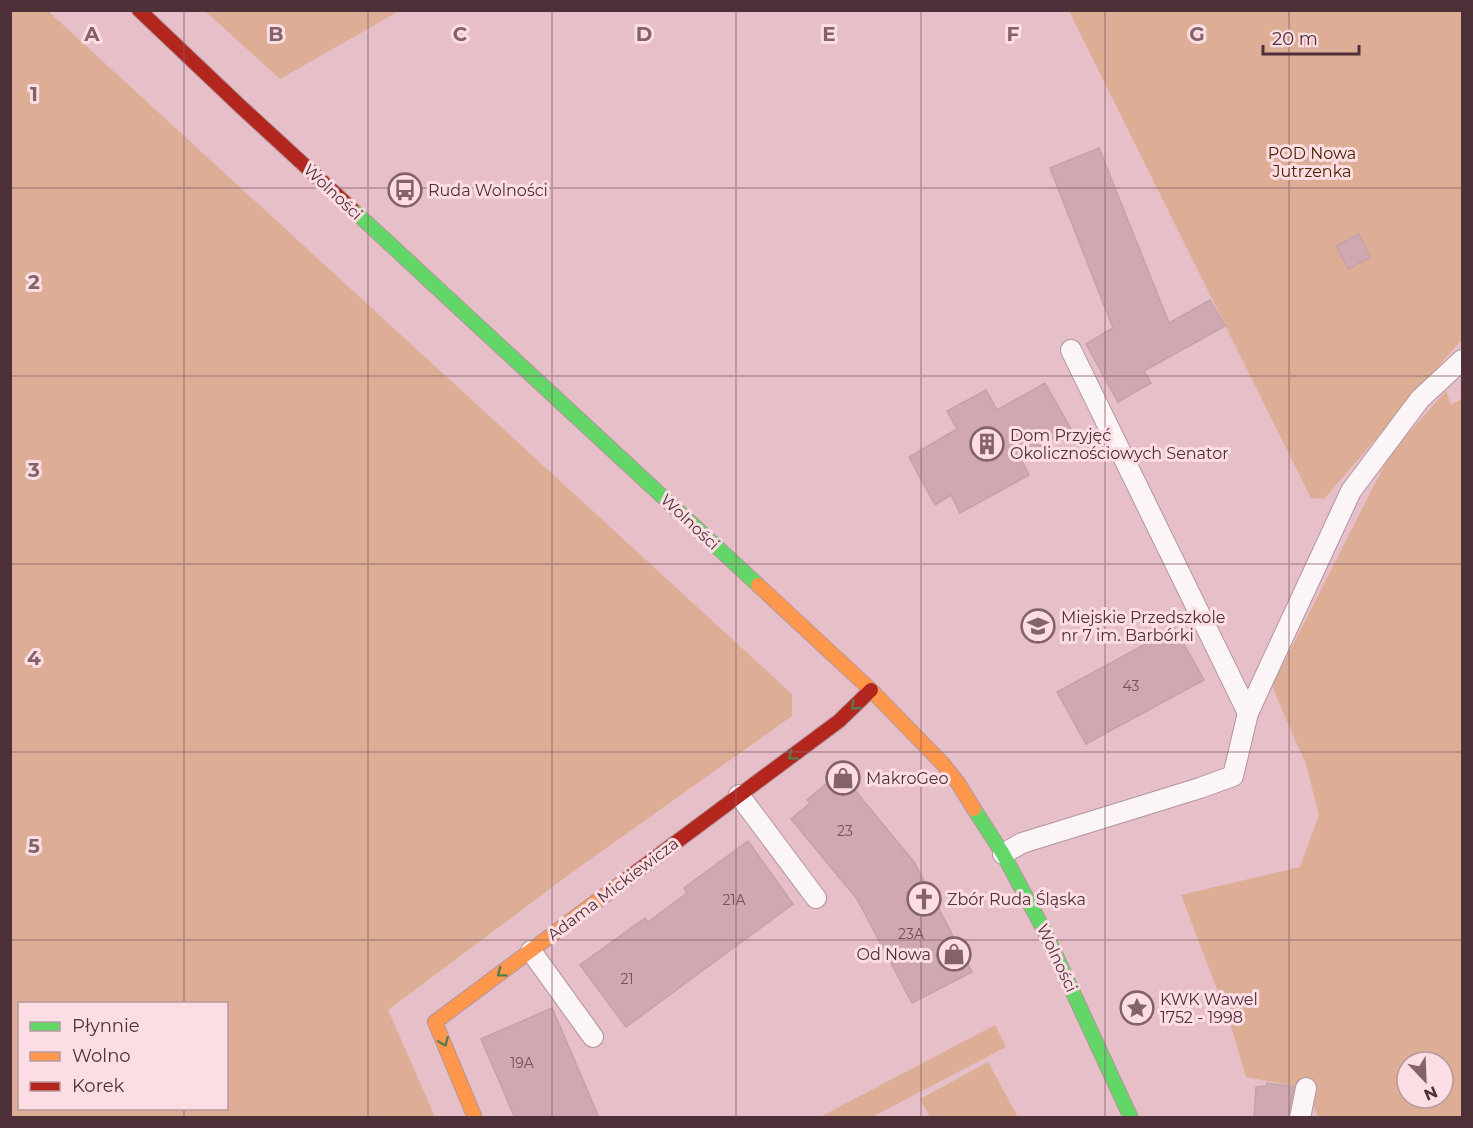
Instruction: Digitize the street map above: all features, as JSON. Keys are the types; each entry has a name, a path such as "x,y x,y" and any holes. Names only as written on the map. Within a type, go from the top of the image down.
{"street":[{"name":"Wolności","path":"139,10 871,690 942,764 958,783 1003,854 1045,932 1131,1118"},
{"name":"Adama Mickiewicza","path":"475,1118 435,1022 838,721 871,690"}],"lane":[{"path":"1071,350 1248,713"},
{"path":"1003,854 1022,843 1233,776 1248,713 1351,491 1420,399 1462,360"},
{"path":"739,795 816,898"},
{"path":"531,951 592,1037"},
{"path":"1300,1118 1306,1088"}],"green space":[{"path":"10,11 48,11 792,694 792,716 571,873 388,1010 435,1117 11,1117"},
{"path":"205,11 399,11 280,79"},
{"name":"POD Nowa Jutrzenka","path":"1069,11 1462,11 1462,339 1324,499 1311,498"},
{"path":"1446,391 1451,405 1462,399 1462,1117 1331,1118 1318,1116 1305,1088 1246,1077 1231,1026 1181,895 1300,867 1319,815 1305,761 1272,686 1390,454"},
{"path":"995,1025 1006,1047 872,1117 820,1117"},
{"path":"988,1062 1018,1117 930,1117 920,1099"}],"building":[{"path":"1099,148 1169,323 1210,300 1225,326 1144,371 1151,383 1118,402 1086,344 1113,328 1050,168"},
{"path":"1359,234 1370,258 1348,269 1336,246"},
{"name":"Dom Przyjęć Okolicznościowych Senator","path":"1045,383 1071,429 1020,457 1029,475 960,513 951,495 935,505 909,457 957,429 947,411 986,390 997,410"},
{"path":"1175,628 1204,680 1086,744 1057,692"},
{"path":"840,772 914,862 972,972 912,1003 857,899 791,819 810,803 807,800"},
{"path":"748,841 793,904 626,1027 580,965 645,918 648,922 687,893 684,888"},
{"path":"552,1008 599,1118 515,1118 481,1039"},
{"path":"1267,1083 1294,1087 1288,1118 1254,1118 1256,1087 1266,1086"}],"traffic: fast":[{"path":"352,209 758,585"},
{"path":"974,809 1003,854 1045,932 1131,1118"}],"traffic: slow":[{"path":"758,585 871,690 943,764 974,809"},
{"path":"475,1118 435,1022 624,881"}],"traffic: jam":[{"path":"139,10 352,209"},
{"path":"624,881 839,721 871,690"}],"place":[{"name":"Ruda Wolności","path":"405,190"},
{"name":"Dom Przyjęć Okolicznościowych Senator","path":"987,444"},
{"name":"Miejskie Przedszkole nr 7 im. Barbórki","path":"1038,626"},
{"name":"MakroGeo","path":"843,778"},
{"name":"Zbór Ruda Śląska","path":"924,899"},
{"name":"Od Nowa","path":"954,954"},
{"name":"KWK Wawel 1752 - 1998","path":"1137,1008"}]}
